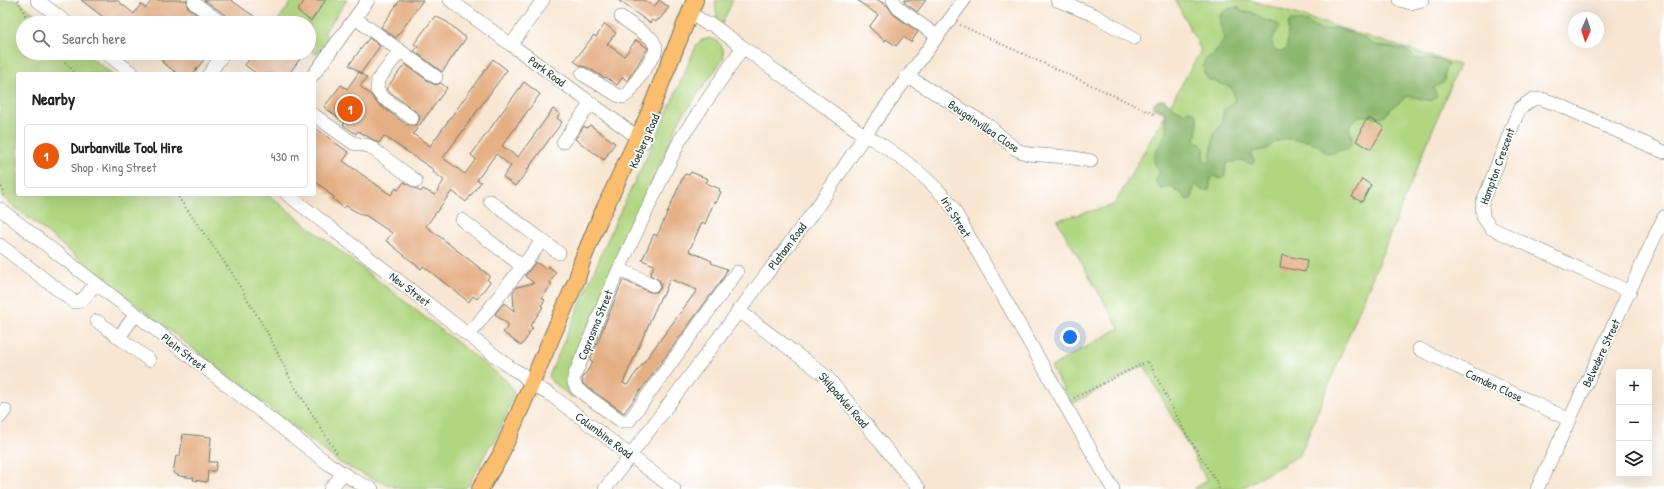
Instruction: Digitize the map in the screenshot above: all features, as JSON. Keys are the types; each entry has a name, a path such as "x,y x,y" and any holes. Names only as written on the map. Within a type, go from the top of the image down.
{"main road":[{"name":"Koeberg Road","path":"480,489 500,456 576,279 590,257 641,140 694,10 706,0"},
{"name":"Koeberg Road","path":"492,489 500,456"}],"street":[{"path":"37,0 58,16"},
{"path":"315,72 368,0"},
{"name":"Park Road","path":"450,0 641,140"},
{"path":"511,44 543,0"},
{"path":"893,0 898,8 937,36"},
{"name":"Plataan Road","path":"605,489 738,310 820,203 865,135 964,0"},
{"path":"1056,0 1094,15 1134,38"},
{"path":"1400,0 1411,3 1422,0"},
{"path":"194,3 212,16"},
{"name":"Iris Street","path":"694,10 707,24 711,24 934,184 951,205 1113,489"},
{"path":"355,18 436,77"},
{"path":"582,74 620,97 626,95 656,50 656,44 652,39 621,18"},
{"name":"Coprosma Street","path":"737,272 629,421 624,422 577,389 574,380 619,269 680,140 743,47"},
{"path":"400,51 378,80 378,90 382,97 412,118"},
{"path":"115,60 130,72"},
{"path":"210,72 219,60"},
{"name":"Bougainvillea Close","path":"907,76 989,126 1014,148 1020,151 1028,154 1062,156 1091,161"},
{"path":"563,142 608,90"},
{"name":"Hampton Crescent","path":"1630,292 1491,228 1483,217 1482,204 1520,108 1533,99 1542,99 1557,104 1664,152"},
{"path":"316,116 353,143 369,146 416,181"},
{"name":"New Street","path":"290,196 469,335 522,374 531,384"},
{"path":"490,201 559,253"},
{"name":"Plein Street","path":"2,204 96,283 343,474 372,489"},
{"name":"Belvedere Street","path":"1537,489 1664,217"},
{"path":"462,220 522,266"},
{"path":"469,335 542,241"},
{"path":"0,245 74,302 83,299 96,283"},
{"path":"619,269 653,284"},
{"name":"Skilpadvlei Road","path":"738,310 827,377 919,489"},
{"path":"119,337 136,314"},
{"path":"97,321 149,360"},
{"name":"Camden Close","path":"1419,349 1570,420"},
{"name":"Columbine Road","path":"531,384 551,395 674,489"},
{"path":"330,489 343,474"}],"path":[{"path":"18,0 26,16"},
{"path":"949,20 1154,114"},
{"path":"63,60 74,72"},
{"path":"0,183 4,193 2,204"},
{"path":"177,196 232,273 268,334 293,384 342,460"},
{"path":"1064,403 1148,361 1184,430 1218,484 1219,489"}],"green space":[{"path":"0,0 17,0 37,16 16,16 16,60 94,60 109,72 16,72 16,196 270,196 508,382 514,391 512,400 494,443 490,445 469,485 463,489 400,489 371,478 340,463 114,287 0,195"},
{"path":"293,0 347,0 325,32 327,38 317,55 316,16 281,16"},
{"path":"716,0 733,0 722,24 716,18"},
{"path":"1175,0 1250,0 1459,65 1300,455 1240,489 1193,489 1207,481 1144,365 1072,404 1051,367 1119,328 1057,220 1114,205 1201,50"},
{"path":"1238,7 1243,12 1252,12 1262,19 1278,24 1280,27 1272,42 1273,48 1276,51 1284,51 1287,48 1288,24 1291,21 1308,22 1321,30 1337,28 1364,38 1374,45 1402,49 1410,53 1416,59 1442,59 1449,63 1445,70 1444,82 1433,88 1437,95 1432,101 1408,96 1392,108 1384,117 1359,116 1350,124 1352,142 1347,149 1327,153 1310,142 1285,138 1274,143 1267,149 1252,152 1251,156 1254,159 1254,163 1251,164 1243,161 1227,163 1223,178 1220,179 1214,176 1211,179 1209,190 1207,191 1200,189 1196,185 1191,199 1187,200 1179,192 1175,191 1173,187 1161,189 1156,184 1156,179 1160,172 1155,164 1154,158 1167,132 1164,112 1153,108 1153,104 1157,101 1164,100 1180,111 1194,112 1198,122 1195,139 1204,148 1204,160 1206,163 1210,161 1214,134 1221,125 1224,109 1234,103 1234,98 1231,87 1209,80 1204,73 1203,64 1205,60 1215,53 1224,39 1220,23 1220,15 1230,8"},
{"path":"709,38 719,43 723,48 723,59 680,119 669,143 579,357 576,394 573,398 552,382 549,376 617,218 655,140 697,44 702,40"}],"building":[{"path":"81,0 117,0 134,14 141,4 146,8 152,0 187,0 187,6 189,9 198,16 102,16"},
{"path":"204,0 231,0 254,16 227,16"},
{"path":"305,0 326,0 315,16 304,16 297,11"},
{"path":"400,0 423,0 396,38 381,27"},
{"path":"618,0 644,0 654,7 659,0 669,7 659,20 658,19 656,22 652,20 650,23"},
{"path":"857,0 878,0 888,6 893,14 918,32 911,42 903,37 896,46 886,39 885,41 869,27 878,15"},
{"path":"905,0 926,0 917,12 904,2"},
{"path":"435,16 447,22 466,38 442,72 414,51 418,47 414,44"},
{"path":"605,24 616,33 607,44 624,56 636,40 648,48 627,81 623,77 617,85 606,77 605,78 586,67 581,66 574,61 594,35 596,37"},
{"path":"369,38 380,46 361,73 349,65"},
{"path":"493,59 507,70 443,158 465,174 476,159 471,155 524,82 540,94 502,146 518,157 553,109 560,114 557,118 562,122 527,170 528,171 515,186 503,177 511,166 496,154 477,180 481,182 466,202 452,191 426,226 490,276 487,279 490,282 477,299 473,296 469,302 423,266 421,269 386,241 392,233 365,215 364,216 346,206 344,208 333,199 334,197 327,192 328,191 316,182 316,128 349,153 343,161 391,195 396,188 398,190 404,182 421,192 423,189 435,195 444,180 433,172 434,170 384,136 379,143 358,131 356,134 343,125 345,123 324,107 341,85 347,89 359,72 367,78 360,86 370,94 377,103 407,125 416,125 420,119 419,114 386,89 405,64 431,83 436,85 441,83 447,88 413,134 430,146"},
{"path":"163,60 204,60 195,72 175,72 162,62"},
{"path":"249,60 299,60 290,72 254,72 245,65"},
{"path":"1369,118 1384,127 1371,149 1356,141 1362,130 1361,129"},
{"path":"590,125 615,143 604,160 575,139 584,126 587,128"},
{"path":"691,172 708,179 706,183 720,189 719,191 721,192 716,203 714,202 705,224 702,222 689,251 712,261 711,263 727,269 723,278 624,413 583,384 582,379 593,362 590,360 623,280 650,292 657,292 660,289 661,284 659,280 650,275 654,265 642,260 654,234 657,236 683,177 685,174 689,175","holes":["670,279 697,290 627,385 623,383 661,296 663,296"]},
{"path":"1362,179 1371,185 1362,202 1352,197"},
{"path":"1282,255 1307,260 1305,272 1280,267"},
{"path":"536,262 546,269 548,266 556,272 550,283 552,284 542,298 545,300 541,306 543,307 530,326 533,328 521,346 503,332 509,325 495,314 504,303 514,311 513,292 517,287 534,283 525,276"},
{"path":"183,434 211,437 209,462 217,462 215,471 208,471 207,482 193,480 194,478 180,476 173,473 176,456 180,456"}],"place":[{"name":"Durbanville Tool Hire","path":"350,109"}]}
